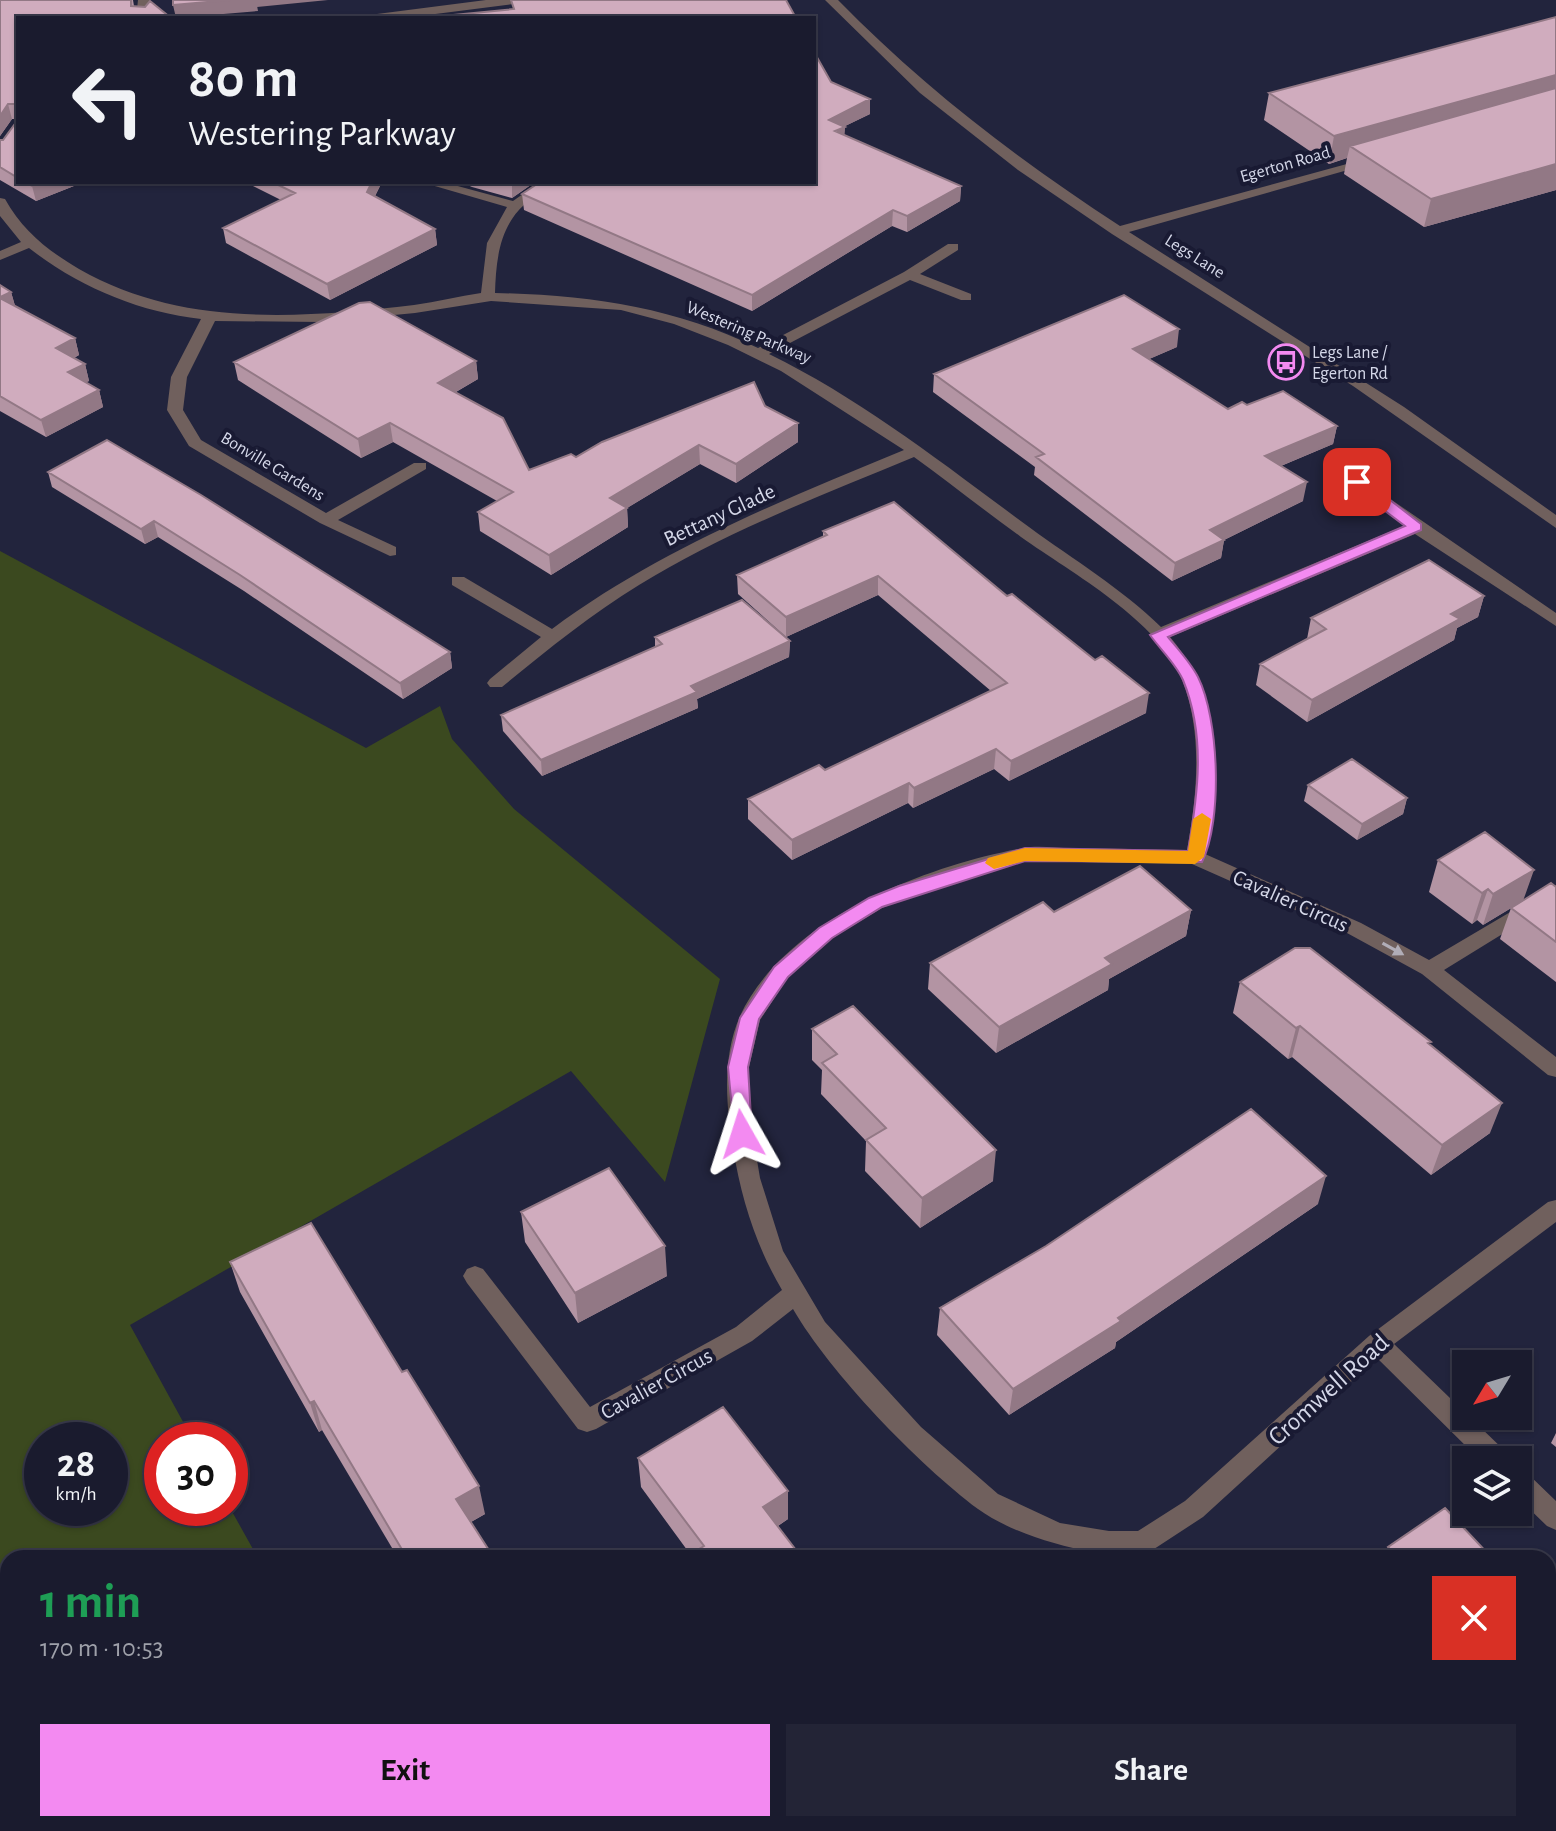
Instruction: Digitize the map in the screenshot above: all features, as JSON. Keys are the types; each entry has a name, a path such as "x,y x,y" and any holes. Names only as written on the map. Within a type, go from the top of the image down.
{"street":[{"path":"389,16 469,3 513,0"},
{"name":"Legs Lane","path":"831,0 888,60 935,103 1044,185 1350,377 1556,523"},
{"name":"Egerton Road","path":"1117,231 1389,154"},
{"path":"435,184 514,205"},
{"path":"488,297 489,266 496,233 514,205 547,184"},
{"name":"Westering Parkway","path":"0,202 4,214 30,243 67,268 133,303 209,318 277,320 419,308 488,297 619,306 697,327 758,354 857,408 1114,596 1158,635 1190,678 1205,735 1208,789 1195,857"},
{"path":"0,256 30,243"},
{"path":"758,354 909,275 953,247"},
{"path":"909,275 966,297"},
{"name":"Bonville Gardens","path":"209,318 179,377 175,410 195,443 326,520 390,551"},
{"name":"Bettany Glade","path":"496,683 552,636 656,567 756,519 915,451"},
{"name":"Bonville Gardens","path":"326,520 420,466"},
{"path":"1338,468 1416,527 1556,621"},
{"path":"1158,635 1416,527"},
{"path":"458,581 552,636"},
{"name":"Cavalier Circus","path":"1057,1534 989,1502 912,1435 817,1329 772,1253 749,1178 738,1112 738,1067 750,1018 781,972 825,933 875,903 950,875 1025,854 1195,857 1354,928 1429,969 1556,1069"},
{"path":"1429,969 1556,892"},
{"name":"Cromwell Road","path":"1057,1534 1094,1549 1142,1543 1194,1509 1377,1343 1556,1209"},
{"name":"Cavalier Circus","path":"475,1276 587,1421 744,1334 795,1293"},
{"path":"1377,1343 1483,1446"},
{"path":"1532,1495 1556,1518"}],"green space":[{"path":"0,551 366,748 440,706 452,739 514,809 720,979 665,1182 571,1071 130,1325 183,1422 144,1422 144,1526 240,1526 254,1550 0,1550"}],"building":[{"path":"0,0 131,0 131,6 145,7 150,1 169,16 16,16 16,104 8,104 0,116"},
{"path":"173,0 230,0 173,5"},
{"path":"511,0 786,0 795,16 442,16 514,9"},
{"path":"1556,17 1556,75 1334,136 1269,93"},
{"path":"816,56 831,82 870,99 829,120 845,127 835,131 961,186 907,216 893,210 752,295 522,194 537,184 816,184"},
{"path":"1556,88 1556,164 1431,199 1350,146"},
{"path":"16,122 16,177 0,167 0,140"},
{"path":"276,184 371,184 367,192 435,229 327,284 223,228 295,193"},
{"path":"0,285 11,292 0,297"},
{"path":"1124,295 1179,329 1133,349 1228,409 1283,391 1337,426 1265,456 1307,482 1210,530 1224,540 1175,563 1036,457 1044,454 934,374"},
{"path":"0,298 75,338 56,348 85,364 68,372 99,390 41,420 0,396"},
{"path":"370,302 476,361 438,383 503,418 529,470 571,454 576,457 602,442 754,382 765,406 798,423 736,464 699,445 610,498 627,508 549,555 478,512 513,492 390,423 358,439 234,362 359,303"},
{"path":"107,440 201,495 450,652 400,683 154,521 141,529 48,472"},
{"path":"894,502 1007,596 1012,594 1095,660 1102,656 1149,693 1011,761 996,749 914,788 909,783 792,840 748,799 819,765 825,770 1007,683 878,576 786,617 737,575 827,535 823,531"},
{"path":"1429,560 1484,596 1451,614 1460,619 1312,700 1260,664 1326,629 1311,618"},
{"path":"742,600 790,641 691,686 697,692 541,760 501,715 662,644 655,637"},
{"path":"1352,759 1407,798 1362,824 1308,785"},
{"path":"1485,832 1534,870 1493,894 1488,889 1482,893 1438,860"},
{"path":"1140,866 1191,910 1105,958 1112,964 999,1027 930,963 1043,902 1054,912"},
{"path":"1551,883 1556,887 1556,942 1511,908"},
{"path":"1295,948 1310,948 1431,1042 1428,1043 1502,1103 1442,1145 1300,1026 1296,1028 1240,982"},
{"path":"853,1006 996,1150 922,1198 866,1140 886,1128 822,1063 837,1054 812,1029"},
{"path":"1251,1109 1326,1176 1118,1318 1121,1321 1013,1389 940,1308 1046,1246"},
{"path":"609,1168 665,1246 575,1293 521,1212"},
{"path":"311,1223 402,1372 407,1370 479,1486 456,1499 489,1550 402,1550 314,1401 310,1403 230,1262"},
{"path":"723,1407 788,1491 763,1507 796,1550 697,1550 704,1546 638,1458"},
{"path":"1445,1508 1452,1515 1452,1526 1462,1526 1484,1550 1391,1550 1388,1547"}],"slow traffic":[{"path":"994,863 1025,854 1195,857 1202,819"}],"place":[{"name":"Legs Lane / Egerton Rd","path":"1286,362"}],"route":[{"path":"742,1134 738,1112 738,1067 750,1018 781,972 825,933 875,903 935,879 1025,854 1195,857 1208,789 1205,735 1190,678 1158,635 1416,527 1357,482"}]}
